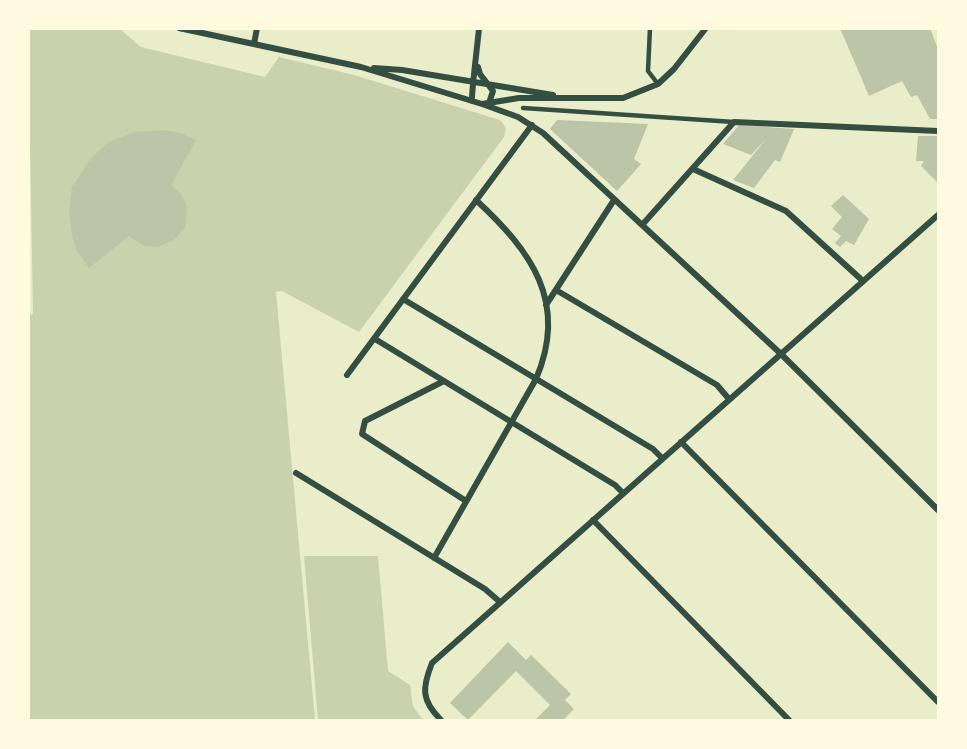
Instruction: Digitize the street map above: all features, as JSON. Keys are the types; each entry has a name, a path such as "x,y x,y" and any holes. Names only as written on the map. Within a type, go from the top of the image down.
{"street":[{"path":"179,28 361,67 485,104 532,125 781,354 939,510"},
{"path":"254,44 257,28"},
{"path":"472,101 470,95 475,84 479,28"},
{"path":"650,28 648,71 658,84"},
{"path":"485,104 519,98 623,98 658,84 674,69 706,28"},
{"path":"477,60 480,75 493,91 485,104"},
{"path":"361,67 402,70 475,84 580,99"},
{"path":"523,108 734,122 939,131"},
{"path":"642,225 734,122"},
{"path":"347,375 532,125"},
{"path":"693,169 786,211 863,281"},
{"path":"434,558 536,379 545,358 546,305 541,283 531,261 497,220 476,200"},
{"path":"546,305 614,200"},
{"path":"441,720 428,708 423,685 432,663 939,215"},
{"path":"556,290 717,385 729,399"},
{"path":"403,299 653,449 662,458"},
{"path":"375,339 615,485 623,493"},
{"path":"444,381 365,421 362,434 466,501"},
{"path":"681,442 939,702"},
{"path":"296,473 485,589 500,602"},
{"path":"592,520 789,720"}],"green space":[{"path":"28,29 120,29 141,47 265,77 279,57 354,75 500,120 506,128 504,137 359,332 282,291 276,292 315,720 29,720 28,315 33,314"},
{"path":"304,556 378,556 388,671 410,685 413,706 423,720 318,720"}],"building":[{"path":"840,28 930,28 938,49 938,119 930,119 917,95 911,97 902,81 869,96"},
{"path":"557,120 648,124 634,159 641,164 617,191 550,129"},
{"path":"739,125 794,129 780,162 775,160 754,188 733,180 766,139 751,155 723,144"},
{"path":"163,130 180,133 196,140 171,185 180,193 187,206 185,227 174,240 158,247 144,246 129,236 89,268 77,251 72,235 69,213 72,187 92,157 109,142 134,132"},
{"path":"918,136 938,136 938,183 921,166 924,161 916,161"},
{"path":"843,195 869,219 854,245 846,241 840,247 835,243 841,236 832,229 842,217 831,206"},
{"path":"508,642 526,660 531,655 571,694 565,700 574,709 563,720 535,720 550,705 516,671 468,720 450,703"}]}
